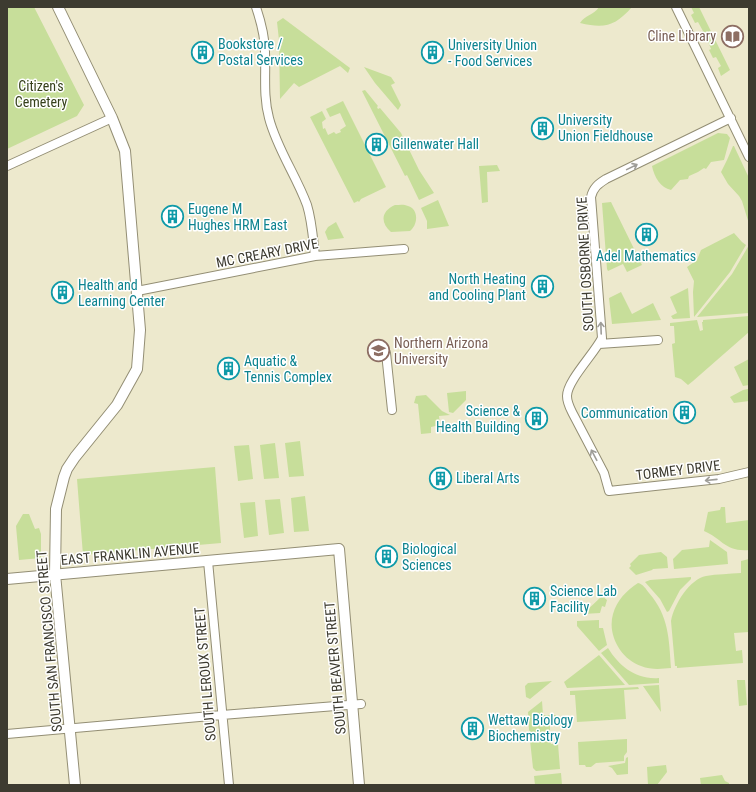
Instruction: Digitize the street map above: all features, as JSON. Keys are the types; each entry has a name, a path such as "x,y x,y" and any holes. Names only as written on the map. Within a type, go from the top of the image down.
{"street":[{"name":"SOUTH SAN FRANCISCO STREET","path":"58,7 112,118 125,151 140,330 137,370 117,406 75,457 64,477 56,508 55,574 75,785"},
{"path":"256,7 264,35 265,99 269,119 307,207 315,256"},
{"path":"676,7 749,156"},
{"path":"7,166 112,118"},
{"name":"SOUTH OSBORNE DRIVE","path":"609,491 604,473 573,414 566,397 572,381 602,338 591,197 592,191 597,184 731,118"},
{"name":"MC CREARY DRIVE","path":"137,291 315,256 404,249"},
{"path":"599,344 658,340"},
{"path":"386,353 392,410"},
{"name":"TORMEY DRIVE","path":"609,491 719,479 749,472"},
{"name":"EAST FRANKLIN AVENUE","path":"7,579 339,549"},
{"name":"SOUTH BEAVER STREET","path":"339,549 357,705 359,785"},
{"name":"SOUTH LEROUX STREET","path":"208,561 229,785"},
{"path":"7,734 357,705"}],"green space":[{"name":"Citizen's Cemetery","path":"7,7 34,7 84,105 77,116 7,149"},
{"path":"599,7 632,7 615,22 603,26 580,23 584,18 595,12"},
{"path":"691,7 699,7 730,70 721,76 718,68 721,66 716,57 713,58 709,50 711,49 707,39 704,40 700,33 703,31 698,22 695,23 691,15 694,13"},
{"path":"283,18 350,68 348,73 340,66 299,87 294,83 280,99 279,40 277,22"},
{"path":"364,67 391,77 395,83 391,85 401,105 398,110 375,83"},
{"path":"365,90 378,106 378,109 380,108 401,133 419,170 434,193 419,200 407,175 405,176 362,91"},
{"path":"343,101 386,187 361,199 359,202 354,203 310,117 322,111 326,119 322,122 323,129 325,128 328,135 334,132 336,134 341,132 340,130 346,126 340,113 330,117 326,109"},
{"path":"718,133 727,134 730,138 724,160 711,162 706,169 704,168 689,176 688,179 680,180 671,190 664,187 658,181 652,166"},
{"path":"733,146 749,178 749,224 742,201 728,184 721,172"},
{"path":"497,165 500,171 487,172 488,202 482,203 479,166"},
{"path":"438,200 449,226 427,229 427,221 421,208"},
{"path":"611,202 642,265 627,272 623,264 608,271 607,269 602,203"},
{"path":"395,205 406,205 414,210 416,214 416,221 415,225 410,231 391,232 387,229 384,221 385,214 387,210"},
{"path":"336,222 344,238 328,240 325,232 328,227"},
{"path":"734,233 746,245 730,272 694,317 694,281 687,267 697,260 701,250"},
{"path":"749,245 749,313 697,317 732,274"},
{"path":"688,288 690,318 673,319 671,316 677,313 670,297"},
{"path":"621,292 632,314 653,303 661,320 612,324 609,298"},
{"path":"749,316 749,332 693,381 688,385 681,379 675,377 672,344 675,343 674,326 670,326 670,323 697,320 700,331 703,330 703,320"},
{"path":"749,359 749,385 743,386 734,367"},
{"path":"748,389 749,401 734,403 730,397"},
{"path":"466,391 466,400 453,413 449,412 447,393"},
{"path":"426,395 442,411 450,415 439,416 440,425 431,427 431,433 421,434 418,404 414,403 416,396"},
{"path":"300,441 304,476 289,477 285,443"},
{"path":"275,443 279,478 264,479 260,445"},
{"path":"249,445 253,479 238,481 234,446"},
{"path":"215,467 221,543 83,555 77,479"},
{"path":"305,496 309,531 294,532 291,498"},
{"path":"280,499 284,533 269,535 265,500"},
{"path":"255,502 258,536 244,538 240,503"},
{"path":"721,507 725,507 726,523 749,520 749,550 729,547 704,531 708,512 720,510"},
{"path":"23,514 29,514 35,529 39,528 41,534 41,558 19,560 16,526"},
{"path":"710,540 727,552 728,564 674,569 673,559 682,550 709,547"},
{"path":"661,552 667,557 668,568 653,569 636,575 629,568 631,566 630,564 639,555"},
{"path":"749,559 749,632 734,633 736,651 742,650 743,663 677,668 677,666 675,666 671,621 675,607 679,600 689,587 700,578 710,575 741,573 741,561"},
{"path":"691,577 691,579 680,590 669,611 667,612 660,599 645,582 650,580"},
{"path":"638,583 644,587 661,610 667,628 671,668 648,668 634,663 622,652 614,638 612,622 617,604 622,596"},
{"path":"602,596 607,600 605,607 602,606 600,613 583,614"},
{"path":"599,620 599,628 603,628 607,645 599,651 577,626 577,621"},
{"path":"608,648 617,661 623,666 643,677 659,678 659,683 629,685 601,653"},
{"path":"599,655 625,685 567,688 564,682"},
{"path":"737,680 745,680 747,705 739,706"},
{"path":"552,681 530,699 526,697 525,686 528,683"},
{"path":"659,685 661,712 643,686"},
{"path":"638,687 639,689 624,690 626,719 577,722 575,695 570,695 570,691"},
{"path":"542,701 543,715 556,715 557,725 550,725 550,731 531,733 529,730 528,712"},
{"path":"549,737 551,744 558,744 560,769 536,771 533,768 530,740 533,738"},
{"path":"627,739 627,752 624,756 624,761 596,763 591,767 579,765 578,742"},
{"path":"628,757 628,774 617,775 612,768 608,766 625,763 626,758"},
{"path":"666,765 667,772 657,785 648,785 647,767"},
{"path":"561,773 562,785 535,785 534,776"},
{"path":"722,775 729,785 701,785 700,778"}],"place":[{"name":"Cline Library","path":"732,36"},
{"name":"Bookstore / Postal Services","path":"203,52"},
{"name":"University Union - Food Services","path":"433,53"},
{"name":"University Union Fieldhouse","path":"543,128"},
{"name":"Gillenwater Hall","path":"376,144"},
{"name":"Eugene M Hughes HRM East","path":"172,217"},
{"name":"Adel Mathematics","path":"646,234"},
{"name":"North Heating and Cooling Plant","path":"542,287"},
{"name":"Health and Learning Center","path":"62,293"},
{"name":"Northern Arizona University","path":"378,351"},
{"name":"Aquatic & Tennis Complex","path":"228,369"},
{"name":"Communication","path":"684,413"},
{"name":"Science & Health Building","path":"536,419"},
{"name":"Liberal Arts","path":"441,478"},
{"name":"Biological Sciences","path":"386,557"},
{"name":"Science Lab Facility","path":"534,599"},
{"name":"Wettaw Biology Biochemistry","path":"473,728"}]}
